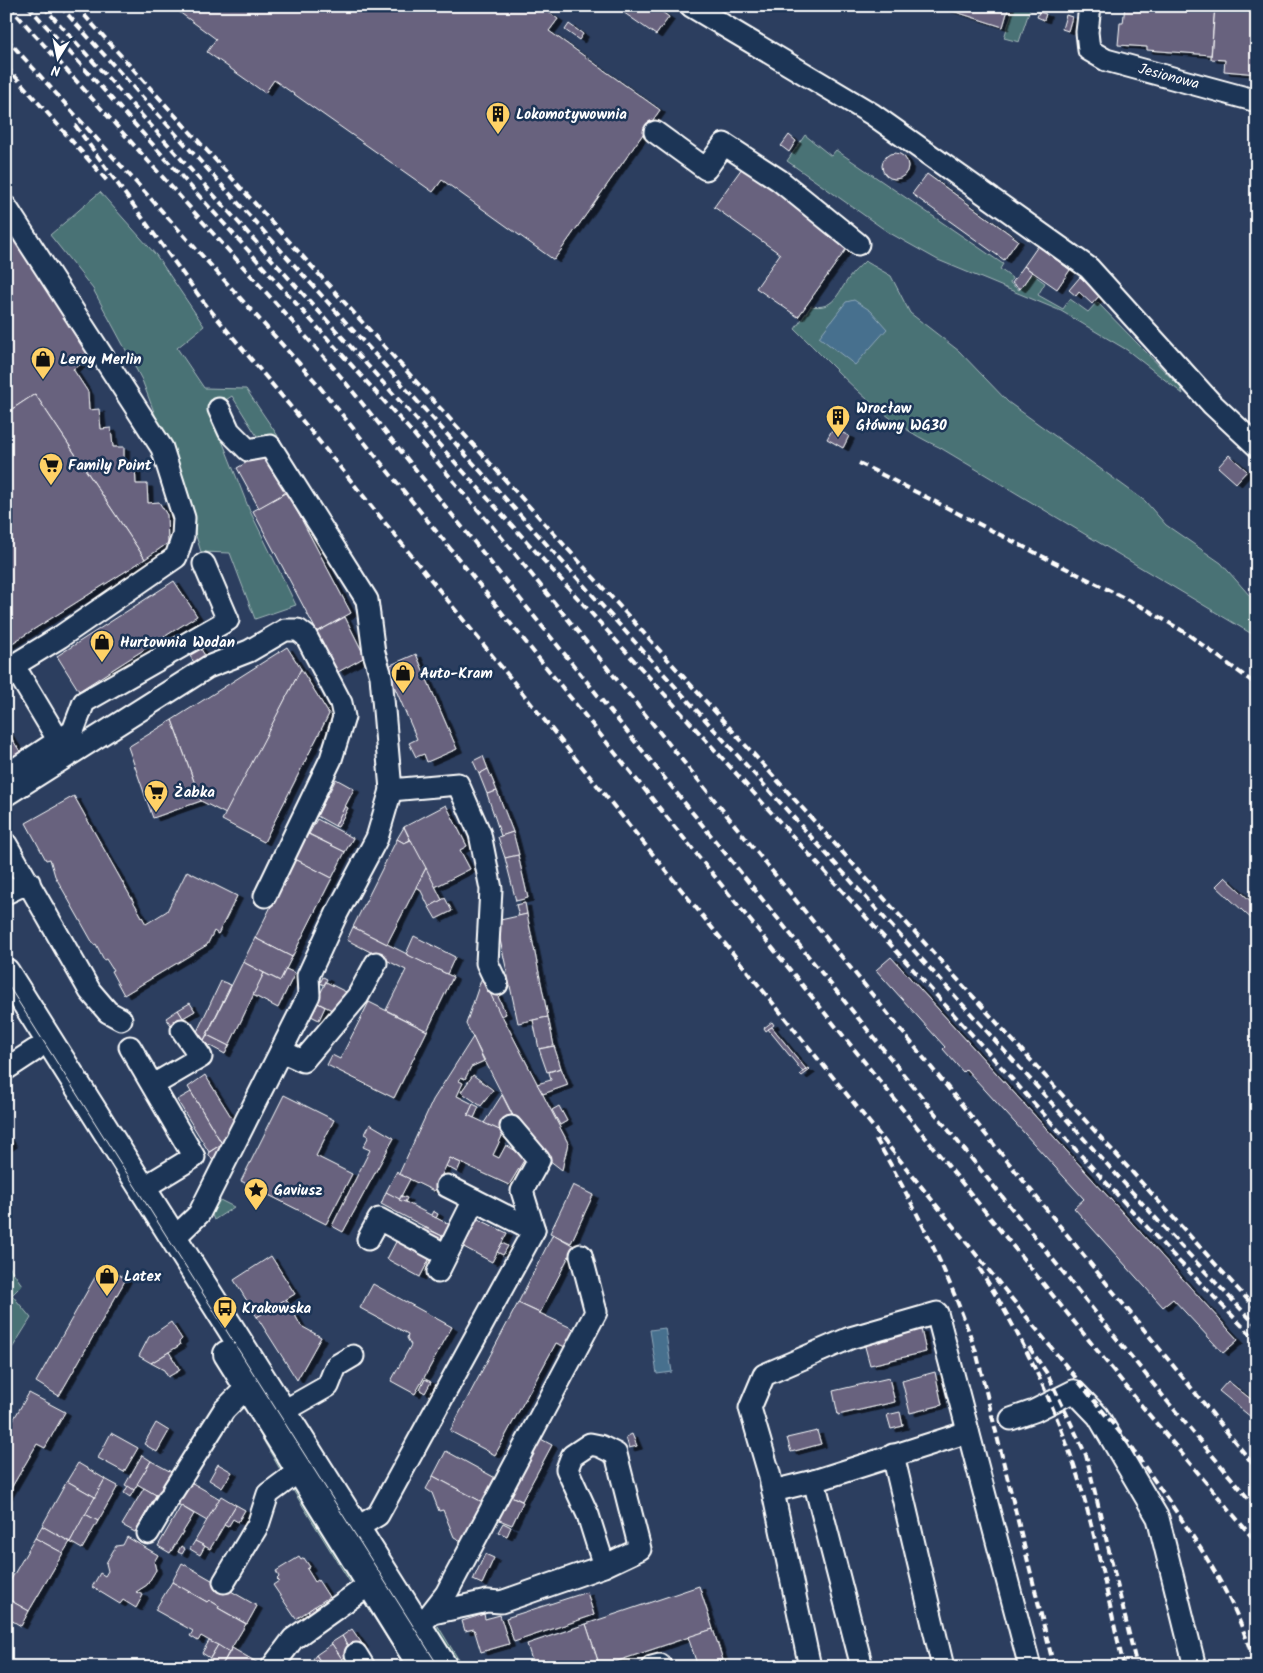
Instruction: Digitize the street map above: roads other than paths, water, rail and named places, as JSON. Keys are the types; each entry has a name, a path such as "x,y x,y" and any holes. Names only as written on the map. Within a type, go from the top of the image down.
{"main road":[{"path":"6,972 358,1527 426,1619 444,1667"},
{"path":"6,1004 422,1667"}],"street":[{"path":"691,6 872,114 1089,268 1212,404 1257,446"},
{"name":"Jesionowa","path":"1090,6 1087,43 1089,50 1106,60 1257,101"},
{"path":"655,132 706,169 724,144 779,180 858,244"},
{"path":"6,207 162,448 184,518 183,536 176,557 60,637 13,673 59,741"},
{"path":"174,1238 199,1214 309,994 308,976 337,913 377,838 391,790 381,676 374,653 367,600 270,446 248,450 230,431 219,409"},
{"path":"6,775 73,731 84,702 228,620 204,564"},
{"path":"6,796 208,668 249,651 285,630 298,630 306,636 341,703 344,717 332,758 265,896"},
{"path":"391,790 458,784 480,834 491,889 487,963 497,984"},
{"path":"6,844 90,991 108,1012 121,1019"},
{"path":"6,893 29,882"},
{"path":"281,1051 303,1061 358,996 376,962"},
{"path":"153,1085 201,1056 182,1030"},
{"path":"130,1047 194,1157 142,1188"},
{"path":"6,1069 35,1050"},
{"path":"358,1527 374,1519 378,1514 534,1230 522,1191 539,1160 511,1127"},
{"path":"447,1186 534,1230"},
{"path":"368,1239 379,1220 442,1264 474,1200"},
{"path":"426,1619 446,1594 596,1312 581,1255"},
{"path":"810,1667 773,1491 750,1408 764,1375 850,1338 937,1313 1030,1667"},
{"path":"284,1411 328,1386 336,1366 353,1356"},
{"path":"148,1533 224,1410 247,1387"},
{"path":"1011,1419 1034,1411 1074,1391 1098,1416 1158,1518 1195,1667"},
{"path":"773,1491 968,1432"},
{"path":"426,1619 487,1601 501,1602 604,1566 640,1549 616,1454 600,1446 590,1444 572,1456 567,1468 594,1531 604,1566"},
{"path":"893,1455 942,1667"},
{"path":"224,1582 258,1525 268,1494 299,1471"},
{"path":"814,1480 862,1667"},
{"path":"272,1667 294,1639 370,1584"},
{"path":"652,1667 660,1665 661,1667"}],"water":[{"path":"854,300 871,311 887,329 855,365 819,337 846,302"},
{"path":"665,1328 672,1372 657,1374 650,1330"}],"tram line":[{"path":"6,982 439,1667"}],"railway":[{"path":"9,6 333,367 1167,1401 1257,1509"},
{"path":"28,6 410,430 502,538 1257,1469"},
{"path":"43,6 1077,1151 1170,1252 1257,1341"},
{"path":"60,6 1180,1245 1257,1326"},
{"path":"76,6 1257,1310"},
{"path":"126,6 129,10"},
{"path":"6,38 315,381 1146,1411 1257,1543"},
{"path":"6,66 109,183"},
{"path":"75,125 202,300 310,430 1130,1445 1185,1524 1219,1579 1246,1637 1255,1667"},
{"path":"859,463 1146,609 1186,633 1257,685"},
{"path":"876,1139 905,1191 945,1272 977,1355 1054,1667"},
{"path":"979,1268 1008,1316 1034,1366 1067,1444 1090,1519 1124,1667"},
{"path":"1029,1347 1048,1375 1086,1455 1137,1667"}],"place":[{"name":"Lokomotywownia","path":"498,135"},
{"name":"Leroy Merlin","path":"43,380"},
{"name":"Wrocław Główny WG30","path":"838,438"},
{"name":"Family Point","path":"51,486"},
{"name":"Hurtownia Wodan","path":"102,663"},
{"name":"Auto-Kram","path":"403,694"},
{"name":"Żabka","path":"156,813"},
{"name":"Gaviusz","path":"256,1211"},
{"name":"Latex","path":"107,1297"},
{"name":"Krakowska","path":"225,1329"}]}
